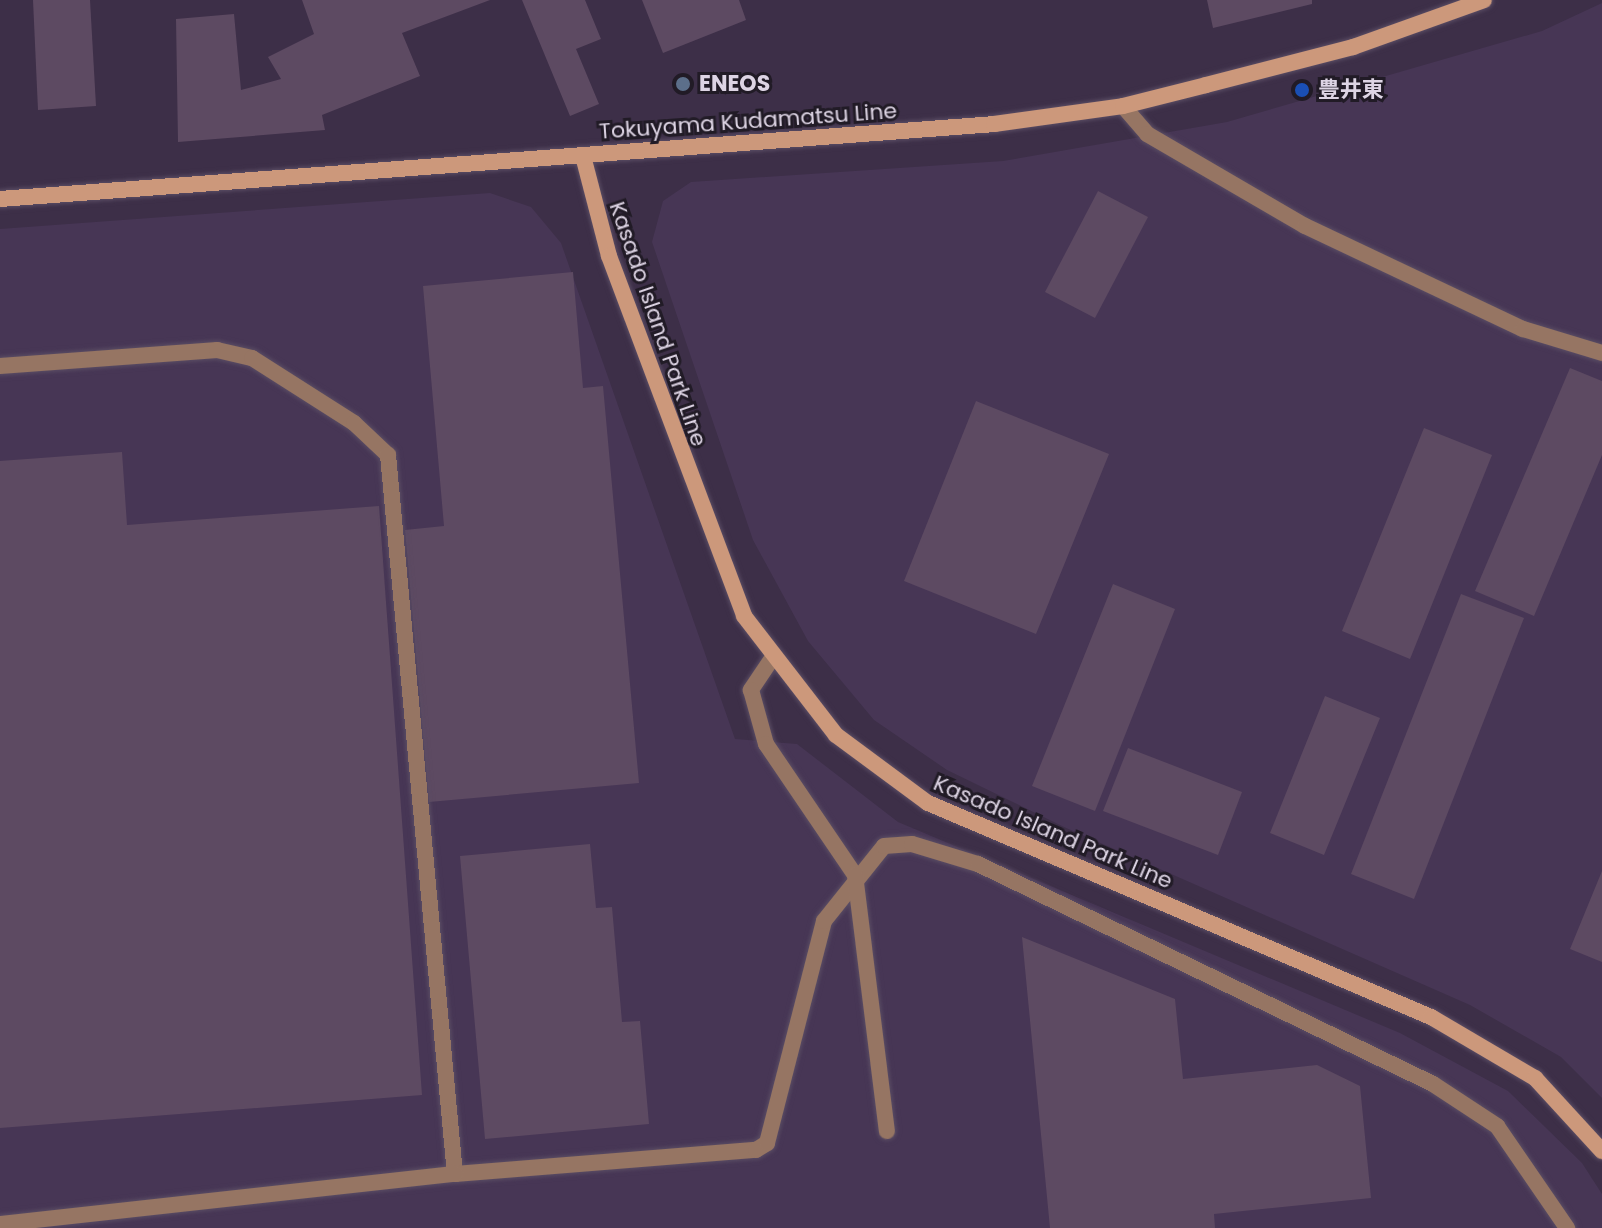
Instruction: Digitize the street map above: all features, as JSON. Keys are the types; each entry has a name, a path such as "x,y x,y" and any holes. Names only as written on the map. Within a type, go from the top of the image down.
{"main road":[{"name":"Tokuyama Kudamatsu Line","path":"0,199 979,125 1123,106 1353,47 1484,0"},
{"name":"Kasado Island Park Line","path":"583,156 594,212 710,533 744,616 836,735 928,803 1431,1017 1535,1078 1602,1151"}],"lane":[{"path":"1123,106 1147,134 1318,233 1523,329 1602,353"},
{"path":"0,366 229,352 252,358 354,423 388,455 455,1174"},
{"path":"773,657 751,690 766,744 855,875 887,1131"},
{"path":"0,1224 455,1174 756,1150 767,1143 824,921 855,875 884,846 912,844 978,864 1433,1084 1497,1126 1567,1228"}],"shaded area":[{"path":"1602,3 1602,1098 1561,1057 1470,1005 1064,827 947,770 874,720 808,641 753,540 652,242 663,201 691,182 1003,161 1227,122 1542,31"},
{"path":"490,193 531,207 561,243 735,739 797,744 898,822 1400,1033 1508,1091 1582,1163 1602,1194 1602,1228 0,1228 0,229"}],"building":[{"path":"33,0 90,0 96,106 38,110"},
{"path":"302,0 490,0 402,33 420,76 322,115 325,130 178,142 176,19 234,14 241,90 281,79 268,57 314,34"},
{"path":"522,0 585,0 601,39 576,49 599,104 570,116"},
{"path":"642,0 739,0 746,20 663,53"},
{"path":"1207,0 1312,0 1312,4 1213,28"},
{"path":"1098,191 1148,217 1095,318 1045,292"},
{"path":"573,272 583,388 603,386 639,783 429,802 405,530 444,526 423,286"},
{"path":"1570,368 1602,381 1602,455 1534,616 1475,591"},
{"path":"976,401 1109,454 1036,634 904,581"},
{"path":"1424,428 1492,455 1410,659 1342,631"},
{"path":"122,452 127,525 379,506 422,1095 0,1128 0,461"},
{"path":"1113,584 1175,609 1095,811 1032,786"},
{"path":"1461,594 1524,618 1414,899 1351,874"},
{"path":"1325,696 1380,718 1324,855 1270,833"},
{"path":"1128,748 1242,792 1218,855 1103,811"},
{"path":"590,844 596,908 612,907 622,1022 640,1021 649,1124 485,1139 460,856"},
{"path":"1602,871 1602,962 1570,949"},
{"path":"1022,937 1175,999 1183,1079 1317,1065 1360,1086 1371,1198 1214,1214 1215,1228 1050,1228"}],"place":[{"name":"ENEOS","path":"683,84"},
{"name":"豊井東","path":"1302,90"}]}
